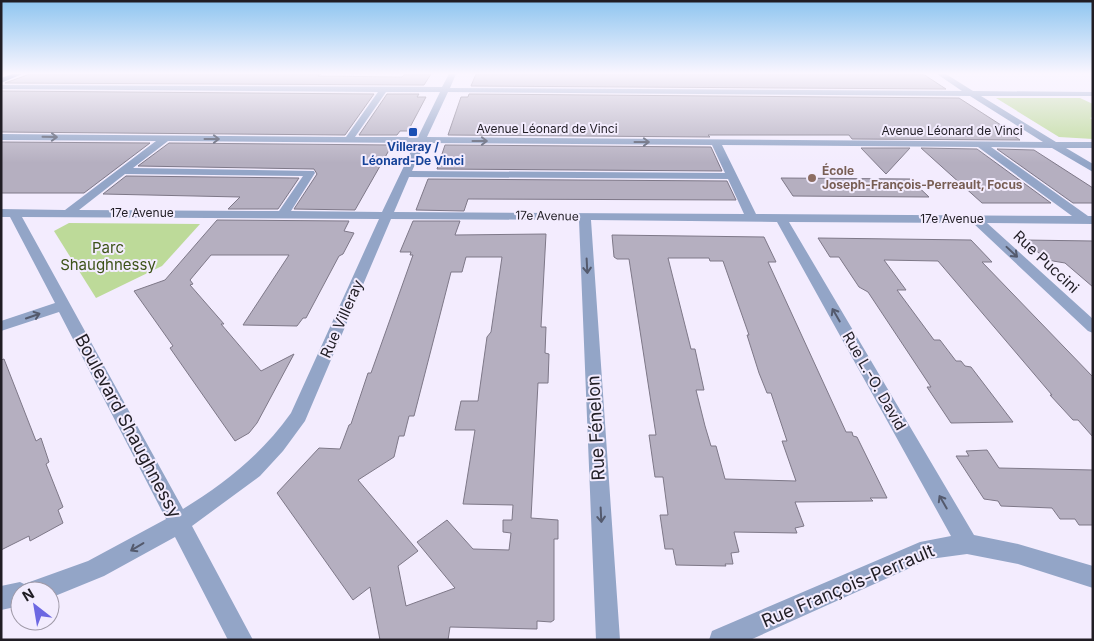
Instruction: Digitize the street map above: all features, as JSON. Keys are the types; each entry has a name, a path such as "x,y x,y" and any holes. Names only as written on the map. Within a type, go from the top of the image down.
{"street":[{"path":"348,140 373,104"},
{"name":"Rue Villeray","path":"60,584 93,570 179,522 234,487 261,464 282,441 300,416 387,214 439,104"},
{"path":"989,104 1093,169"},
{"name":"Avenue Léonard de Vinci","path":"1,137 1093,145"},
{"path":"68,212 166,138"},
{"path":"716,143 752,218"},
{"path":"980,144 1089,220"},
{"path":"124,170 310,173 284,213"},
{"path":"406,174 732,176"},
{"name":"17e Avenue","path":"8,213 284,213 1089,220"},
{"name":"Boulevard Shaughnessy","path":"8,213 64,305 241,640"},
{"name":"Rue Fénelon","path":"584,217 608,640"},
{"name":"Rue L.-O. David","path":"780,218 967,544"},
{"name":"Rue Puccini","path":"976,219 1093,328"},
{"path":"1,326 64,305"},
{"name":"Rue François-Perrault","path":"721,640 928,549 967,544 1018,554 1093,578"}],"green space":[{"path":"1006,104 1093,104 1093,117 1090,118 1093,120 1093,139 1059,137"},
{"name":"Parc Shaughnessy","path":"69,223 200,224 162,266 96,298 54,231"}],"building":[{"path":"1,104 367,104 345,135 1,132"},
{"path":"380,104 422,104 408,131 400,131 397,135 359,135"},
{"path":"459,104 968,104 1018,136 1014,136 1020,140 852,139 849,135 708,135 710,137 448,135"},
{"path":"1,142 150,143 84,193 1,193"},
{"path":"169,143 392,145 355,210 294,209 317,174 314,169 138,166"},
{"path":"445,145 711,147 722,171 437,169"},
{"path":"861,148 910,148 886,174"},
{"path":"921,148 977,149 1051,203 982,203"},
{"path":"997,149 1034,150 1093,188 1093,203 1073,203"},
{"path":"126,176 299,178 278,209 228,209 240,197 103,194"},
{"path":"781,178 910,179 929,197 793,196"},
{"path":"428,179 727,181 736,200 468,199 464,211 416,210"},
{"path":"217,220 349,221 344,231 354,233 343,254 339,256 306,318 303,318 297,326 243,325 289,255 211,255 190,280 193,284 190,285 261,371 294,354 257,423 249,433 235,441 170,348 173,346 134,291 165,280"},
{"path":"413,221 460,221 455,235 546,234 541,327 546,327 545,353 549,354 548,383 538,383 531,518 558,520 558,539 554,539 554,620 551,622 537,621 537,629 450,627 448,640 380,640 370,587 353,600 277,493 319,448 340,449 351,424 368,373 371,373 413,255 410,255 411,252 400,252","holes":["466,257 502,257 491,332 487,337 478,401 461,401 455,430 475,430 463,504 513,505 512,520 503,520 503,532 511,533 509,550 473,549 447,520 417,542 455,588 406,606 398,566 418,551 358,480 394,457 399,436 404,436 409,416 414,416 451,272 462,272"]},
{"path":"612,235 764,237 776,262 768,262 846,432 852,432 853,436 857,437 887,498 870,498 873,501 795,502 804,526 795,528 797,533 734,532 739,552 731,553 733,564 725,564 726,566 676,565 673,549 665,549 660,515 668,515 663,477 655,477 649,435 656,435 629,259 617,259 614,257","holes":["668,258 709,258 710,261 723,261 749,335 747,335 759,373 767,393 771,393 787,441 782,441 796,481 725,479 716,446 711,446 696,390 704,390 695,349 691,349"]},
{"path":"818,238 971,240 992,262 982,262 1093,377 1093,437 1078,420 1073,420 1050,395 1052,395 938,261 884,260 906,290 897,290 934,340 940,340 956,361 961,361 965,366 971,367 1013,422 951,423 927,387 931,387 868,292 859,287 839,257 830,257"},
{"path":"1024,240 1093,241 1093,287 1065,263 1047,260"},
{"path":"4,359 36,441 41,438 49,462 46,464 63,507 58,510 63,523 30,541 29,536 1,550 1,360"},
{"path":"987,450 999,468 1093,470 1093,525 1079,525 1075,519 1060,519 1052,508 1001,506 998,501 984,499 956,456 969,456 966,451"}],"place":[{"name":"Villeray / Léonard-De Vinci","path":"413,132"},
{"name":"École Joseph-François-Perreault, Focus","path":"812,178"}]}
